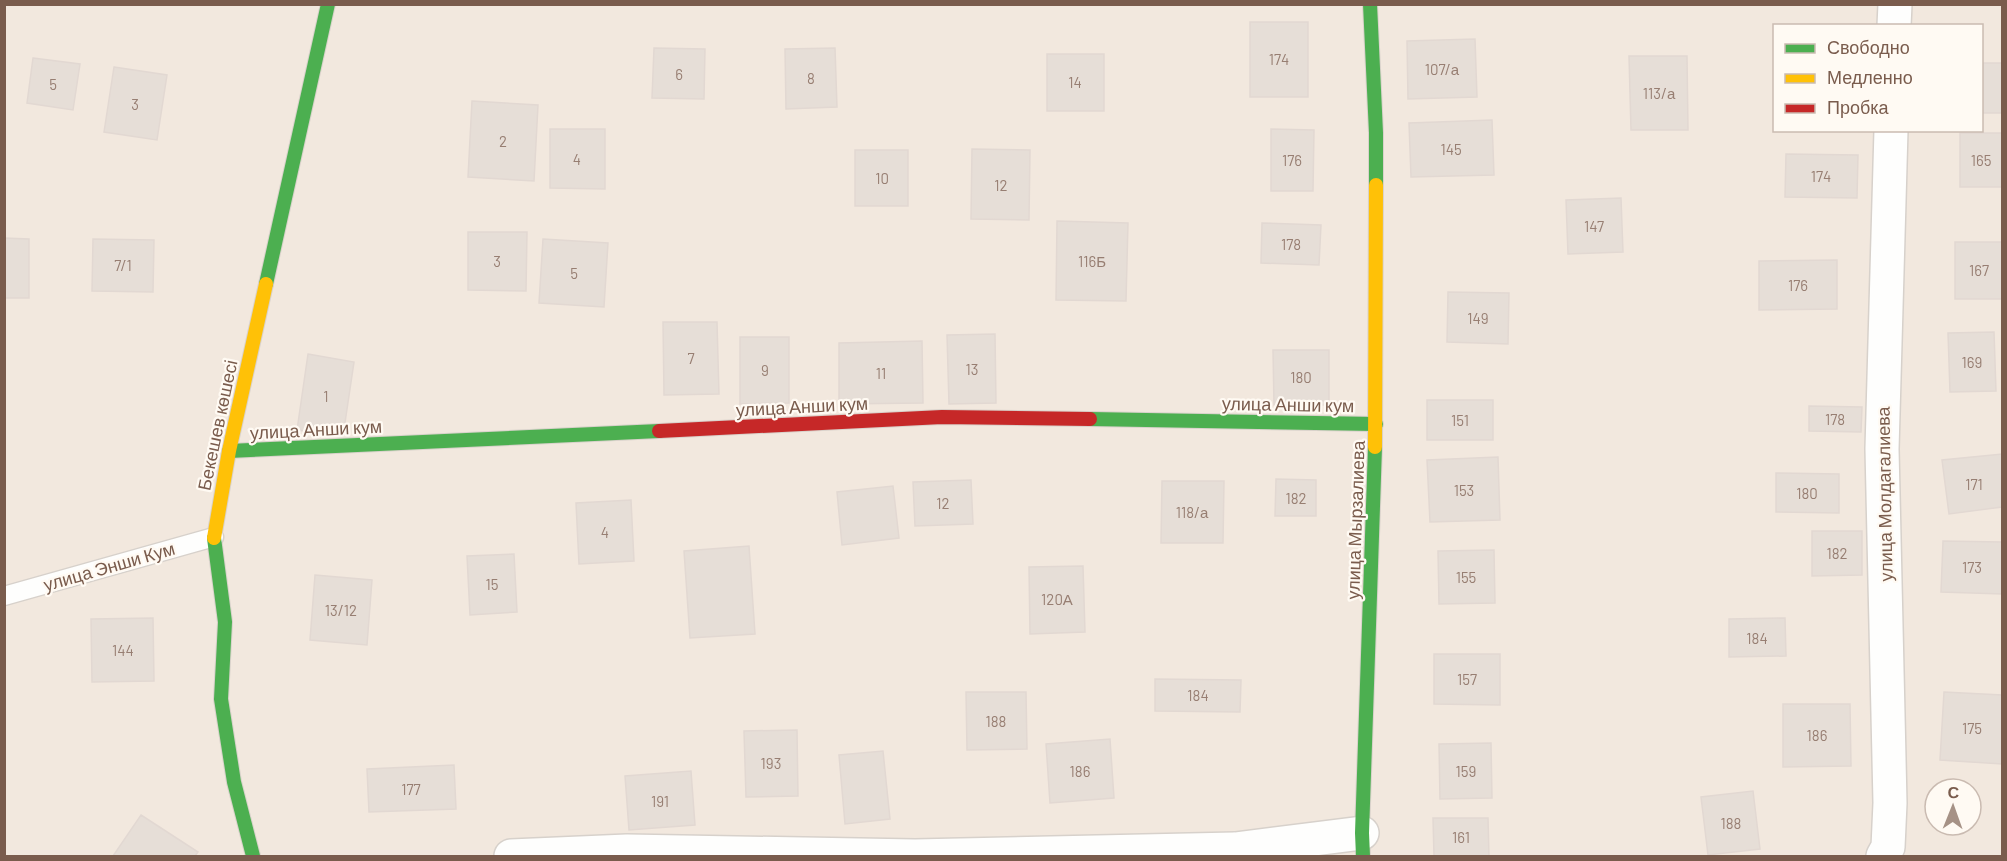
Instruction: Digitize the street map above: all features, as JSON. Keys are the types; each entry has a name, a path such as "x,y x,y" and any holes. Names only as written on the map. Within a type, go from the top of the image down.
{"street":[{"name":"Бекешев көшесі","path":"254,856 234,782 221,699 225,622 214,537 229,451 328,4"},
{"name":"улица Мырзалиева","path":"1363,845 1376,424 1376,133 1370,4"},
{"path":"1894,24 1895,4"},
{"name":"улица Молдагалиева","path":"1883,856 1888,847 1890,803 1882,449 1891,132"},
{"name":"улица Анши кум","path":"229,451 942,417 1376,424"},
{"path":"511,856 627,851 666,854 915,856 1363,845"}],"lane":[{"name":"улица Энши Кум","path":"4,596 214,537"}],"shaded area":[{"path":"5,5 2002,5 2002,856 5,856"}],"building":[{"path":"1250,22 1308,22 1308,97 1250,97"},
{"path":"1475,39 1477,97 1408,99 1407,41"},
{"path":"654,48 705,49 704,99 652,98"},
{"path":"835,48 837,107 786,109 785,49"},
{"path":"1047,54 1104,54 1104,111 1047,111"},
{"path":"1629,56 1687,56 1688,130 1631,130"},
{"path":"33,58 80,64 73,110 27,103"},
{"path":"1983,63 2002,63 2002,113 1983,113"},
{"path":"114,67 167,75 157,140 104,132"},
{"path":"472,101 538,105 534,181 468,177"},
{"path":"1492,120 1494,175 1411,177 1409,123"},
{"path":"550,129 605,129 605,189 550,188"},
{"path":"1271,129 1314,130 1313,191 1271,191"},
{"path":"1960,133 2002,133 2002,187 1960,187"},
{"path":"972,149 1030,150 1029,220 971,219"},
{"path":"855,150 908,150 908,206 855,206"},
{"path":"1786,154 1858,155 1857,198 1785,197"},
{"path":"1621,198 1623,252 1568,254 1566,200"},
{"path":"1057,221 1128,223 1126,301 1056,300"},
{"path":"1262,223 1321,225 1319,265 1261,263"},
{"path":"468,232 527,232 526,291 468,290"},
{"path":"4,238 29,239 29,298 4,298"},
{"path":"93,239 154,240 153,292 92,291"},
{"path":"543,239 608,243 604,307 539,303"},
{"path":"1955,242 2002,242 2002,299 1955,299"},
{"path":"1837,260 1837,309 1759,310 1759,261"},
{"path":"1448,292 1509,293 1508,344 1447,342"},
{"path":"663,322 717,322 719,394 664,395"},
{"path":"1994,332 1996,391 1950,392 1948,333"},
{"path":"995,334 996,403 949,404 947,335"},
{"path":"740,337 789,337 789,403 740,404"},
{"path":"922,341 923,403 839,404 839,343"},
{"path":"1273,350 1329,350 1329,405 1274,405"},
{"path":"308,354 354,362 343,436 297,430"},
{"path":"1427,400 1493,400 1493,440 1427,440"},
{"path":"1809,406 1862,407 1861,432 1809,431"},
{"path":"2002,454 2002,507 1949,514 1942,460"},
{"path":"1498,457 1500,520 1430,522 1427,460"},
{"path":"1776,473 1839,474 1839,513 1776,512"},
{"path":"1276,479 1316,480 1316,516 1275,516"},
{"path":"971,480 973,524 915,526 913,482"},
{"path":"1162,481 1224,481 1223,543 1161,543"},
{"path":"893,486 899,538 842,545 837,492"},
{"path":"631,500 634,561 579,564 576,503"},
{"path":"1812,531 1862,531 1862,575 1812,576"},
{"path":"1943,541 2002,542 2002,594 1941,592"},
{"path":"749,546 755,634 690,638 684,551"},
{"path":"1494,550 1495,603 1439,604 1438,551"},
{"path":"514,554 517,612 470,615 467,556"},
{"path":"1083,566 1085,632 1030,634 1029,567"},
{"path":"315,575 372,580 367,645 310,640"},
{"path":"153,618 154,681 92,682 91,619"},
{"path":"1785,618 1786,656 1729,657 1729,619"},
{"path":"1434,654 1500,654 1500,705 1434,704"},
{"path":"1155,679 1241,680 1240,712 1155,711"},
{"path":"966,692 1026,692 1027,749 967,750"},
{"path":"1944,692 2002,695 2002,764 1940,760"},
{"path":"1783,704 1850,704 1851,766 1783,767"},
{"path":"797,730 798,796 746,797 744,731"},
{"path":"1110,739 1114,798 1050,803 1046,744"},
{"path":"1491,743 1492,798 1440,799 1439,744"},
{"path":"883,751 890,819 845,824 839,755"},
{"path":"454,765 456,809 369,812 367,769"},
{"path":"691,771 695,825 629,830 625,776"},
{"path":"1753,791 1760,849 1708,855 1701,797"},
{"path":"141,815 198,852 195,856 113,856"},
{"path":"1433,818 1488,818 1489,856 1434,856"}],"traffic: fast":[{"path":"266,284 328,4"},
{"path":"1370,4 1376,185"},
{"path":"1090,419 1376,424"},
{"path":"229,451 659,431"},
{"path":"1363,856 1375,447"},
{"path":"214,538 225,622 221,699 234,782 253,856"}],"traffic: slow":[{"path":"1375,447 1376,185"},
{"path":"214,538 229,451 266,284"}],"traffic: jam":[{"path":"659,431 942,417 1090,419"}]}
